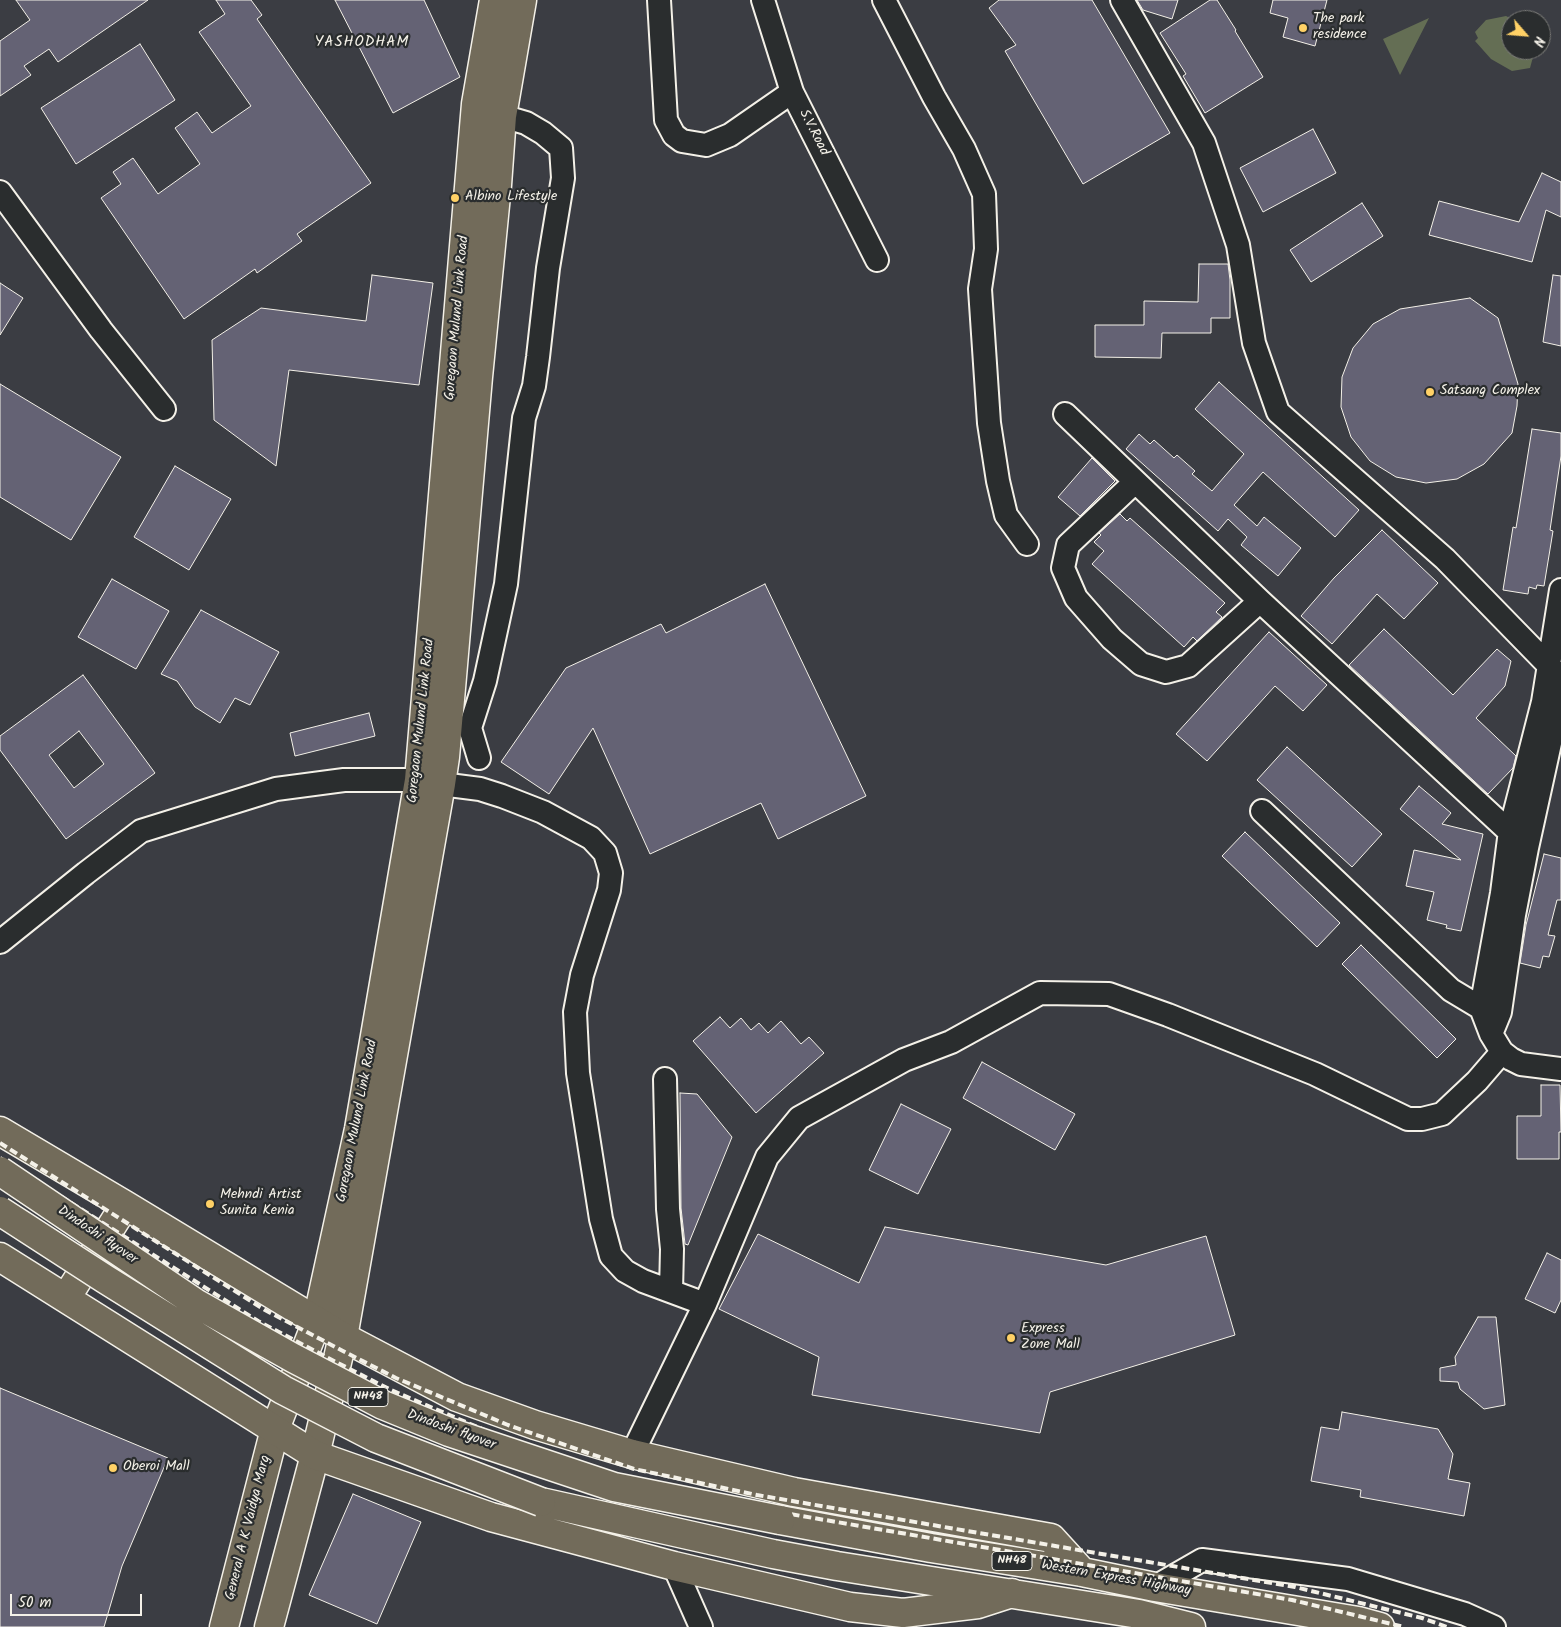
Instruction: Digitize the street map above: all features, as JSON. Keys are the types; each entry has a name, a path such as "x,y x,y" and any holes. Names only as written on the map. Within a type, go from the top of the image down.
{"main road":[{"name":"Goregaon Mulund Link Road","path":"315,1455 343,1337 430,782 469,182 476,104 494,0"},
{"name":"Goregaon Mulund Link Road","path":"275,1429 317,1321 359,1129 430,782 445,757 502,116 522,0"},
{"path":"469,182 497,185"},
{"path":"0,1131 343,1337 457,1397 535,1425 632,1454 794,1492 1051,1538 1082,1572"},
{"name":"Dindoshi flyover","path":"0,1171 198,1304 293,1358 383,1405 449,1432 614,1487 780,1520"},
{"path":"66,1298 125,1205"},
{"name":"NH48","path":"0,1211 275,1385 376,1438 541,1502 773,1554 1139,1614 1192,1627"},
{"path":"0,1257 315,1455 491,1517 674,1566 850,1607 903,1613 978,1604 1012,1593"},
{"name":"General A K Vaidya Marg","path":"224,1627 275,1429"},
{"path":"269,1627 315,1455"},
{"name":"Western Express Highway","path":"780,1520 931,1548 1082,1572 1155,1587 1358,1621 1380,1627"}],"street":[{"path":"659,0 666,120 674,134 682,141 706,145 730,135 792,92"},
{"name":"S.V.Road","path":"763,0 792,92 877,260"},
{"path":"884,0 934,97 964,150 984,194 986,249 980,289 989,423 998,481 1006,515 1027,544"},
{"path":"1122,0 1204,143 1238,244 1254,343 1278,412 1444,559 1555,672"},
{"path":"479,758 470,728 487,672 506,584 524,418 534,386 548,268 563,178 561,148 544,133 526,123 502,116"},
{"path":"0,192 101,330 164,409"},
{"path":"1065,414 1260,601 1527,848"},
{"path":"1135,482 1068,545 1063,568 1076,598 1112,640 1141,664 1166,672 1188,666 1260,601"},
{"path":"632,1454 705,1304 767,1157 799,1118 904,1060 951,1042 1040,993 1109,994 1168,1015 1315,1074 1408,1119 1422,1119 1442,1114 1477,1081 1496,1043 1490,1010 1510,831 1543,702 1555,672 1561,590"},
{"path":"1490,1010 1514,915 1561,693"},
{"path":"0,942 86,873 141,832 276,789 344,780 430,782 480,789 543,812 590,838 604,853 611,873 609,890 582,975 575,1012 578,1073 591,1163 601,1219 611,1256 625,1271 643,1281 705,1304"},
{"path":"1262,810 1451,990 1490,1010"},
{"path":"1496,1043 1522,1064 1561,1069"},
{"path":"665,1079 668,1209 672,1249 671,1291"},
{"path":"1155,1587 1202,1560 1348,1579 1465,1614 1494,1627"},
{"path":"674,1566 701,1627"}],"green space":[{"path":"1501,17 1501,60 1532,60 1530,68 1512,71 1491,59 1475,41 1478,38 1475,32 1486,20"},
{"path":"1429,18 1400,75 1383,39"}],"building":[{"path":"16,0 148,0 58,62 49,49 24,66 31,75 0,96 0,41 30,20"},
{"path":"216,0 251,0 262,15 257,19 371,183 297,234 302,241 257,273 255,269 184,319 101,198 121,184 113,172 133,158 158,194 200,164 175,128 197,112 212,133 251,106 199,32 225,14"},
{"path":"335,0 424,0 460,77 393,113"},
{"path":"999,0 1092,0 1170,133 1083,184 1005,51 1016,45 989,8"},
{"path":"1137,0 1178,0 1172,19 1143,10"},
{"path":"1210,0 1217,0 1263,77 1205,113 1183,76 1186,74 1160,33"},
{"name":"The park residence","path":"1273,0 1327,0 1315,46 1283,37 1288,18 1270,13"},
{"path":"140,44 175,100 76,164 41,108"},
{"path":"1313,129 1336,173 1263,212 1240,168"},
{"path":"1542,173 1561,182 1561,217 1546,210 1532,262 1429,235 1439,201 1519,222"},
{"path":"1362,203 1383,236 1311,282 1290,250"},
{"path":"1199,264 1228,264 1230,318 1211,318 1211,333 1162,333 1161,358 1095,357 1095,325 1144,325 1144,301 1198,302"},
{"path":"372,275 433,283 419,385 289,370 276,466 214,420 212,340 261,308 366,321"},
{"path":"1553,275 1561,276 1561,346 1543,342"},
{"path":"0,283 23,298 0,335"},
{"name":"Satsang Complex","path":"1470,298 1498,318 1518,384 1517,406 1512,433 1484,464 1457,479 1426,483 1396,477 1370,461 1351,437 1341,407 1342,377 1353,348 1373,324 1400,309"},
{"path":"1219,382 1359,510 1335,537 1263,472 1234,505 1257,526 1264,517 1301,548 1278,576 1241,545 1247,537 1228,519 1218,531 1126,449 1139,434 1150,444 1154,440 1174,458 1177,455 1195,471 1192,474 1212,491 1244,454 1195,409"},
{"path":"0,384 121,457 71,540 0,497"},
{"path":"1532,429 1561,433 1561,456 1550,530 1553,531 1544,586 1537,585 1536,589 1529,587 1528,594 1503,590 1513,527 1516,528"},
{"path":"1092,458 1115,481 1080,516 1058,497"},
{"path":"175,466 231,499 189,570 134,537"},
{"path":"1120,514 1127,521 1130,518 1225,603 1216,612 1222,617 1197,641 1193,637 1184,647 1092,564 1104,551 1094,542 1101,535 1099,533"},
{"path":"1382,530 1438,583 1404,619 1377,594 1332,644 1301,616 1334,578"},
{"path":"112,579 169,611 136,669 78,637"},
{"path":"765,584 866,796 778,839 761,803 650,854 593,728 549,794 501,762 566,668 661,624 666,633"},
{"path":"201,610 279,652 250,705 235,698 220,723 195,707 177,681 161,674"},
{"path":"1384,629 1453,695 1497,649 1511,661 1505,686 1476,718 1516,756 1513,768 1488,794 1349,665"},
{"path":"1269,632 1327,685 1303,711 1275,686 1207,761 1176,734"},
{"path":"83,675 155,773 66,839 0,750 0,736","holes":["79,731 104,764 74,788 49,755"]},
{"path":"369,713 375,736 295,756 290,733"},
{"path":"1287,747 1382,834 1352,867 1257,780"},
{"path":"1419,786 1451,813 1442,824 1483,834 1461,931 1446,928 1447,925 1427,920 1434,892 1406,886 1414,850 1461,860 1400,809"},
{"path":"1245,832 1340,923 1317,947 1222,856"},
{"path":"1544,854 1561,858 1561,900 1557,900 1548,935 1555,936 1549,957 1543,956 1540,968 1520,963 1526,925"},
{"path":"1361,945 1456,1039 1437,1058 1342,964"},
{"path":"720,1017 730,1028 741,1018 751,1030 759,1023 768,1033 781,1021 801,1044 809,1037 824,1053 756,1113 693,1041"},
{"path":"982,1062 1075,1114 1055,1150 963,1098"},
{"path":"1541,1085 1560,1085 1561,1132 1559,1132 1559,1159 1517,1159 1517,1116 1541,1116"},
{"path":"680,1093 697,1094 732,1137 688,1245 685,1244 681,1208"},
{"path":"901,1104 951,1129 918,1194 869,1170"},
{"path":"885,1227 1106,1265 1206,1236 1235,1335 1050,1392 1040,1433 812,1395 819,1357 719,1309 758,1234 859,1283"},
{"path":"1547,1253 1561,1260 1561,1300 1555,1313 1525,1299"},
{"path":"1478,1317 1496,1317 1505,1405 1484,1409 1460,1389 1458,1382 1440,1381 1440,1368 1456,1365 1455,1357"},
{"path":"0,1388 168,1458 122,1566 104,1627 0,1627"},
{"path":"1342,1412 1438,1429 1453,1454 1448,1479 1470,1483 1464,1516 1360,1497 1361,1490 1311,1481 1321,1427 1339,1430"},
{"path":"353,1494 421,1522 377,1624 309,1595"}],"railway":[{"path":"0,1143 265,1310 341,1350 396,1378 508,1425 634,1469 757,1495 1295,1587 1422,1618 1447,1627"},
{"path":"0,1158 258,1321 336,1362 391,1390 503,1438 630,1482 755,1508 1292,1600 1404,1627"}],"place":[{"name":"The park residence","path":"1303,28"},
{"name":"Albino Lifestyle","path":"455,198"},
{"name":"Satsang Complex","path":"1430,392"},
{"name":"Mehndi Artist Sunita Kenia","path":"210,1204"},
{"name":"Express Zone Mall","path":"1011,1338"},
{"name":"Oberoi Mall","path":"113,1468"}],"district":[{"name":"YASHODHAM","path":"362,43"}]}
